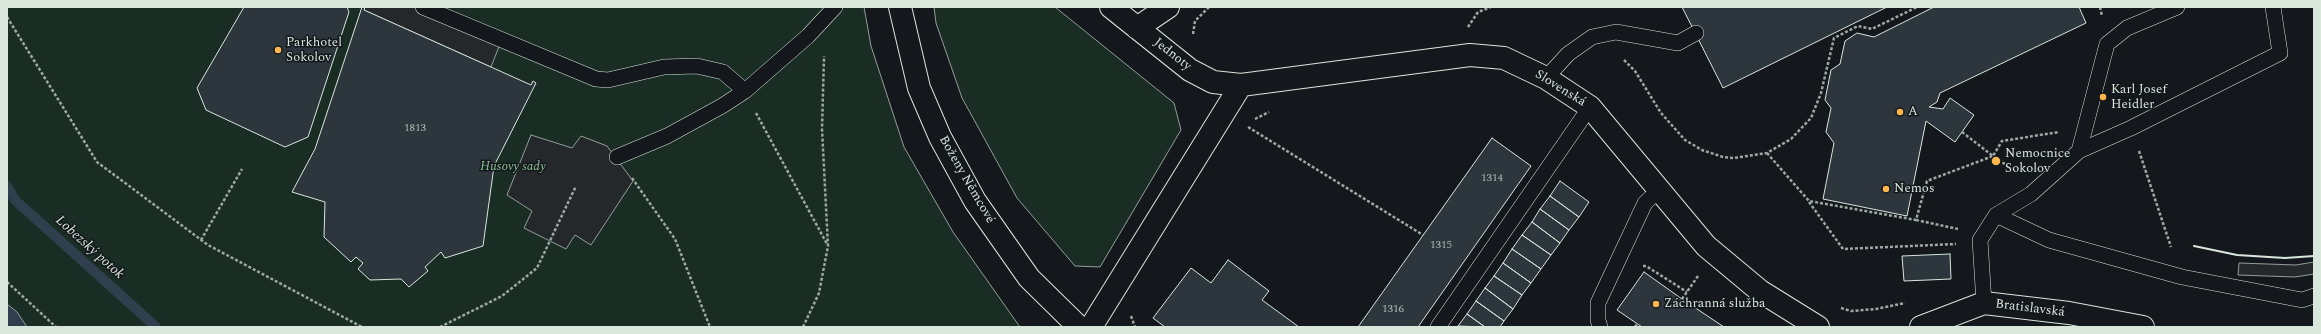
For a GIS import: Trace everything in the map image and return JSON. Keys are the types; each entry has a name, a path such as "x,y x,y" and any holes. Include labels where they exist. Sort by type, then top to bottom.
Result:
{"street":[{"name":"Boženy Němcové","path":"900,7 919,88 940,137 975,201 1029,278 1079,327"},
{"name":"Jednoty","path":"1111,7 1190,70 1214,82 1241,85"},
{"path":"1137,28 1168,7"},
{"name":"Slovenská","path":"1241,85 1470,55 1504,58 1546,78 1590,107 1706,246 1760,292 1818,327"},
{"path":"1090,327 1241,85"},
{"name":"Bratislavská","path":"1921,327 1984,303 2070,313 2143,327"}],"lane":[{"path":"423,7 596,79 608,80 664,67 697,66 723,72 744,91"},
{"path":"2079,151 2107,44 2127,28 2177,7"},
{"path":"1984,303 1980,240 1996,215 2031,194 2079,151 2131,128 2280,53 2273,7"},
{"path":"617,157 667,136 744,91 808,36 830,12"},
{"path":"1546,78 1568,54 1592,37 1616,32 1678,43 1696,33"},
{"path":"1438,327 1590,107"},
{"path":"1600,327 1598,320 1598,302 1645,203 1659,190"},
{"path":"1996,215 2049,240 2174,275 2308,298 2314,310"}],"path":[{"path":"1194,38 1193,32 1196,21 1209,7"},
{"path":"1465,31 1478,12 1491,7"},
{"path":"1622,58 1636,71 1661,113 1685,140 1702,150 1724,157 1734,158 1767,153 1791,139 1811,118 1821,93 1834,38 1858,26 1872,29 1917,7"},
{"path":"803,327 819,293 828,246 822,129 830,12"},
{"path":"7,17 97,162 201,240 362,327"},
{"path":"744,91 828,246"},
{"path":"1272,110 1244,125 1423,235"},
{"path":"1916,220 1927,181 1994,156 2002,141 2085,128"},
{"path":"2131,128 2172,250 2164,248"},
{"path":"1962,132 2018,174 2031,194"},
{"path":"1767,153 1809,201 1843,249 1957,244"},
{"path":"617,157 674,239 710,327"},
{"path":"201,240 242,169"},
{"path":"440,327 502,296 537,268 576,186"},
{"path":"1809,201 1958,229 1958,250"},
{"path":"1640,267 1646,266 1687,292"},
{"path":"1682,299 1699,273"},
{"path":"7,282 56,327"},
{"path":"1836,308 1851,311 1876,309 1906,302"},
{"path":"1129,314 1135,327"}],"green space":[{"name":"Husovy sady","path":"7,7 864,7 871,46 904,147 953,232 1020,327 7,327"},
{"path":"934,7 1055,7 1174,103 1181,130 1100,267 1075,266 1017,198 962,98 936,23"}],"shaded area":[{"path":"365,7 417,7 500,44 491,67 364,10"},
{"path":"531,135 572,148 581,136 607,146 633,181 591,245 575,235 566,249 524,228 532,211 507,195"},
{"path":"2314,262 2314,274 2295,277 2238,275 2239,263 2296,265"}],"water":[{"path":"7,304 17,312 27,327 7,327"}],"building":[{"name":"Parkhotel Sokolov","path":"244,7 347,7 349,12 308,137 285,147 206,110 197,88"},
{"path":"362,7 365,7 364,10 531,85 533,81 536,83 494,166 483,246 445,258 441,252 425,267 428,271 409,287 401,279 370,280 358,269 363,263 356,257 351,262 324,237 325,202 292,192 315,149"},
{"path":"1682,7 1887,7 1723,88"},
{"name":"A","path":"1934,7 2079,7 2086,23 1940,93 1937,102 1929,107 1943,109 1950,98 1974,115 1955,142 1926,121 1907,216 1823,199 1834,143 1826,132 1831,108 1825,100 1831,70 1840,64 1845,41 1857,33 1874,37"},
{"path":"1492,138 1531,166 1418,327 1358,327"},
{"path":"1560,181 1589,202 1579,217 1550,196"},
{"path":"1550,196 1579,217 1569,230 1540,209"},
{"path":"1540,209 1569,230 1560,243 1532,222"},
{"path":"1532,222 1560,243 1551,255 1522,235"},
{"path":"1522,235 1551,255 1541,269 1512,249"},
{"path":"1512,249 1541,269 1531,283 1503,263"},
{"path":"1950,254 1951,279 1904,281 1902,256"},
{"path":"1228,260 1269,291 1262,300 1299,327 1165,327 1153,318 1191,268 1211,283"},
{"path":"1503,263 1531,283 1522,295 1494,276"},
{"name":"Záchranná služba","path":"1644,272 1724,327 1642,327 1617,310"},
{"path":"1494,276 1522,295 1513,309 1485,288"},
{"path":"1485,288 1513,309 1504,321 1476,301"},
{"path":"1476,301 1504,321 1500,327 1485,327 1467,314"},
{"path":"1467,314 1485,327 1458,326"}],"waterway":[{"name":"Lobezský potok","path":"7,186 15,200 156,327"}],"wall":[{"path":"2194,246 2237,255 2285,258 2314,256"}],"place":[{"name":"Parkhotel Sokolov","path":"278,50"},
{"name":"Karl Josef Heidler","path":"2103,97"},
{"name":"A","path":"1900,112"},
{"name":"Nemocnice Sokolov","path":"1996,161"},
{"name":"Nemos","path":"1886,189"},
{"name":"Záchranná služba","path":"1656,304"}]}
